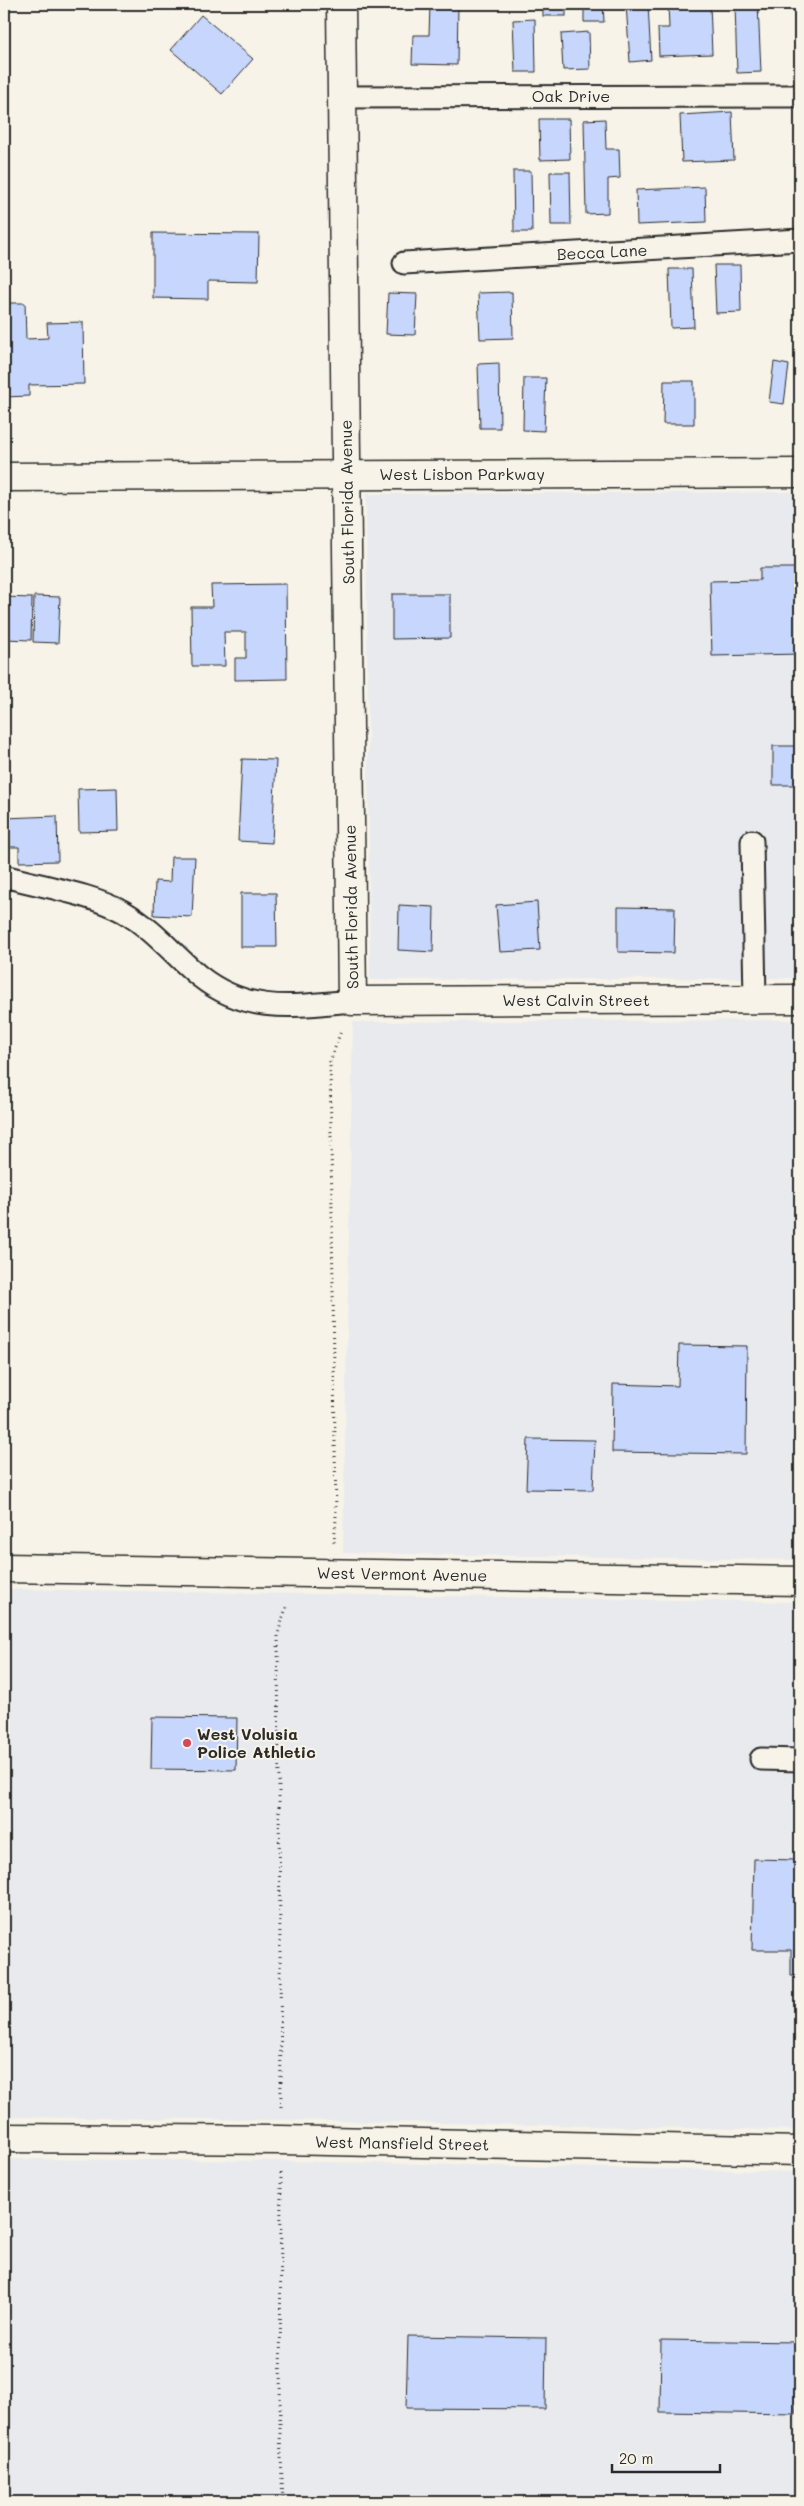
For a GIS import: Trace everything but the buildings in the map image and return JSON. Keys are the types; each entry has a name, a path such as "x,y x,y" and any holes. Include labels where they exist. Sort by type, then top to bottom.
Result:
{"street":[{"name":"South Florida Avenue","path":"341,4 352,1001"},
{"name":"West Lisbon Parkway","path":"4,477 800,473"},
{"name":"West Calvin Street","path":"352,1001 800,999"},
{"name":"West Vermont Avenue","path":"4,1568 800,1581"},
{"name":"West Mansfield Street","path":"4,2138 281,2140 800,2151"}],"lane":[{"name":"Oak Drive","path":"343,97 800,96"},
{"name":"Becca Lane","path":"404,263 800,240"},
{"path":"752,841 755,999"},
{"path":"4,876 92,900 122,911 142,924 200,976 245,1002 286,1006 352,1001"},
{"path":"761,1759 800,1760"}],"path":[{"path":"283,2502 280,2434 281,2140 278,1633 286,1606 318,1573 333,1549 336,1520 330,1062 352,1001"}],"shaded area":[{"path":"800,492 800,978 370,980 366,494"},
{"path":"800,1020 800,1560 343,1553 353,1022"},
{"path":"4,1589 800,1602 800,2130 281,2120 4,2117"},
{"path":"4,2159 281,2161 800,2172 800,2502 4,2502"}],"place":[{"name":"West Volusia Police Athletic","path":"187,1743"}]}
